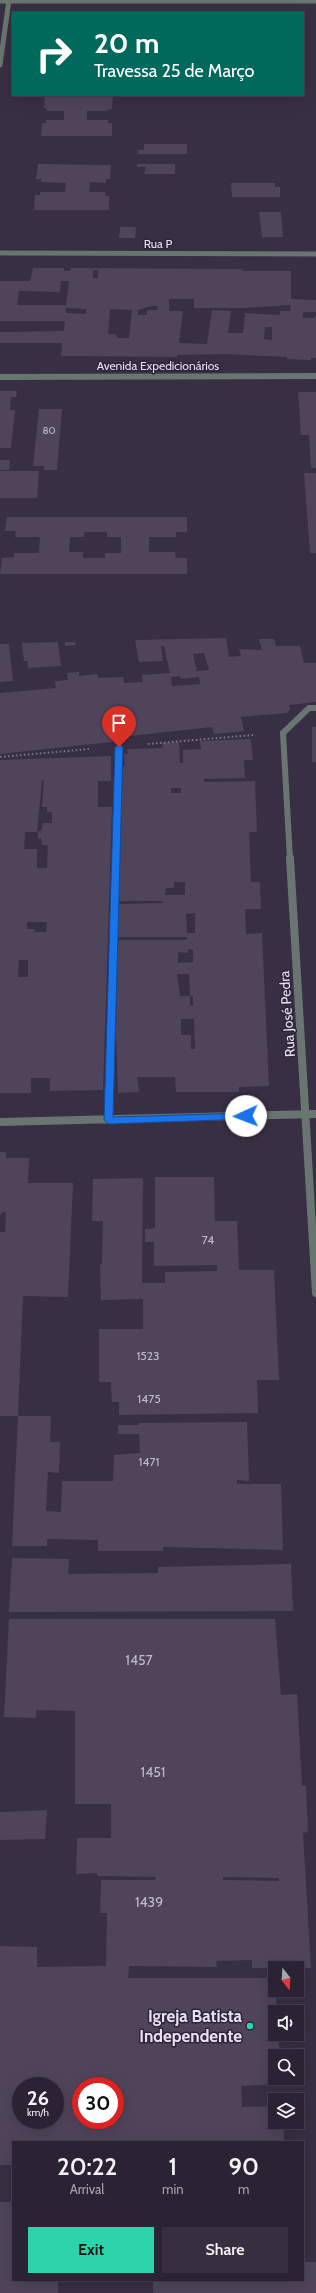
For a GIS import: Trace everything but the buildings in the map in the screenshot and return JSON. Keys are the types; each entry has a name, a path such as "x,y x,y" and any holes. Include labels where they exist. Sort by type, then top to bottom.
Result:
{"street":[{"path":"0,1 316,1"},
{"path":"0,65 9,1"},
{"name":"Rua P","path":"0,253 316,254"},
{"name":"Avenida Expedicionários","path":"0,377 316,376"},
{"name":"Rua José Pedra","path":"316,708 309,708 282,733 307,1114 316,1293"},
{"path":"109,1120 119,747"},
{"path":"0,1122 316,1114"}],"place":[{"name":"Igreja Batista Independente","path":"250,2026"}],"route":[{"path":"119,747 109,1120 246,1116"}]}
